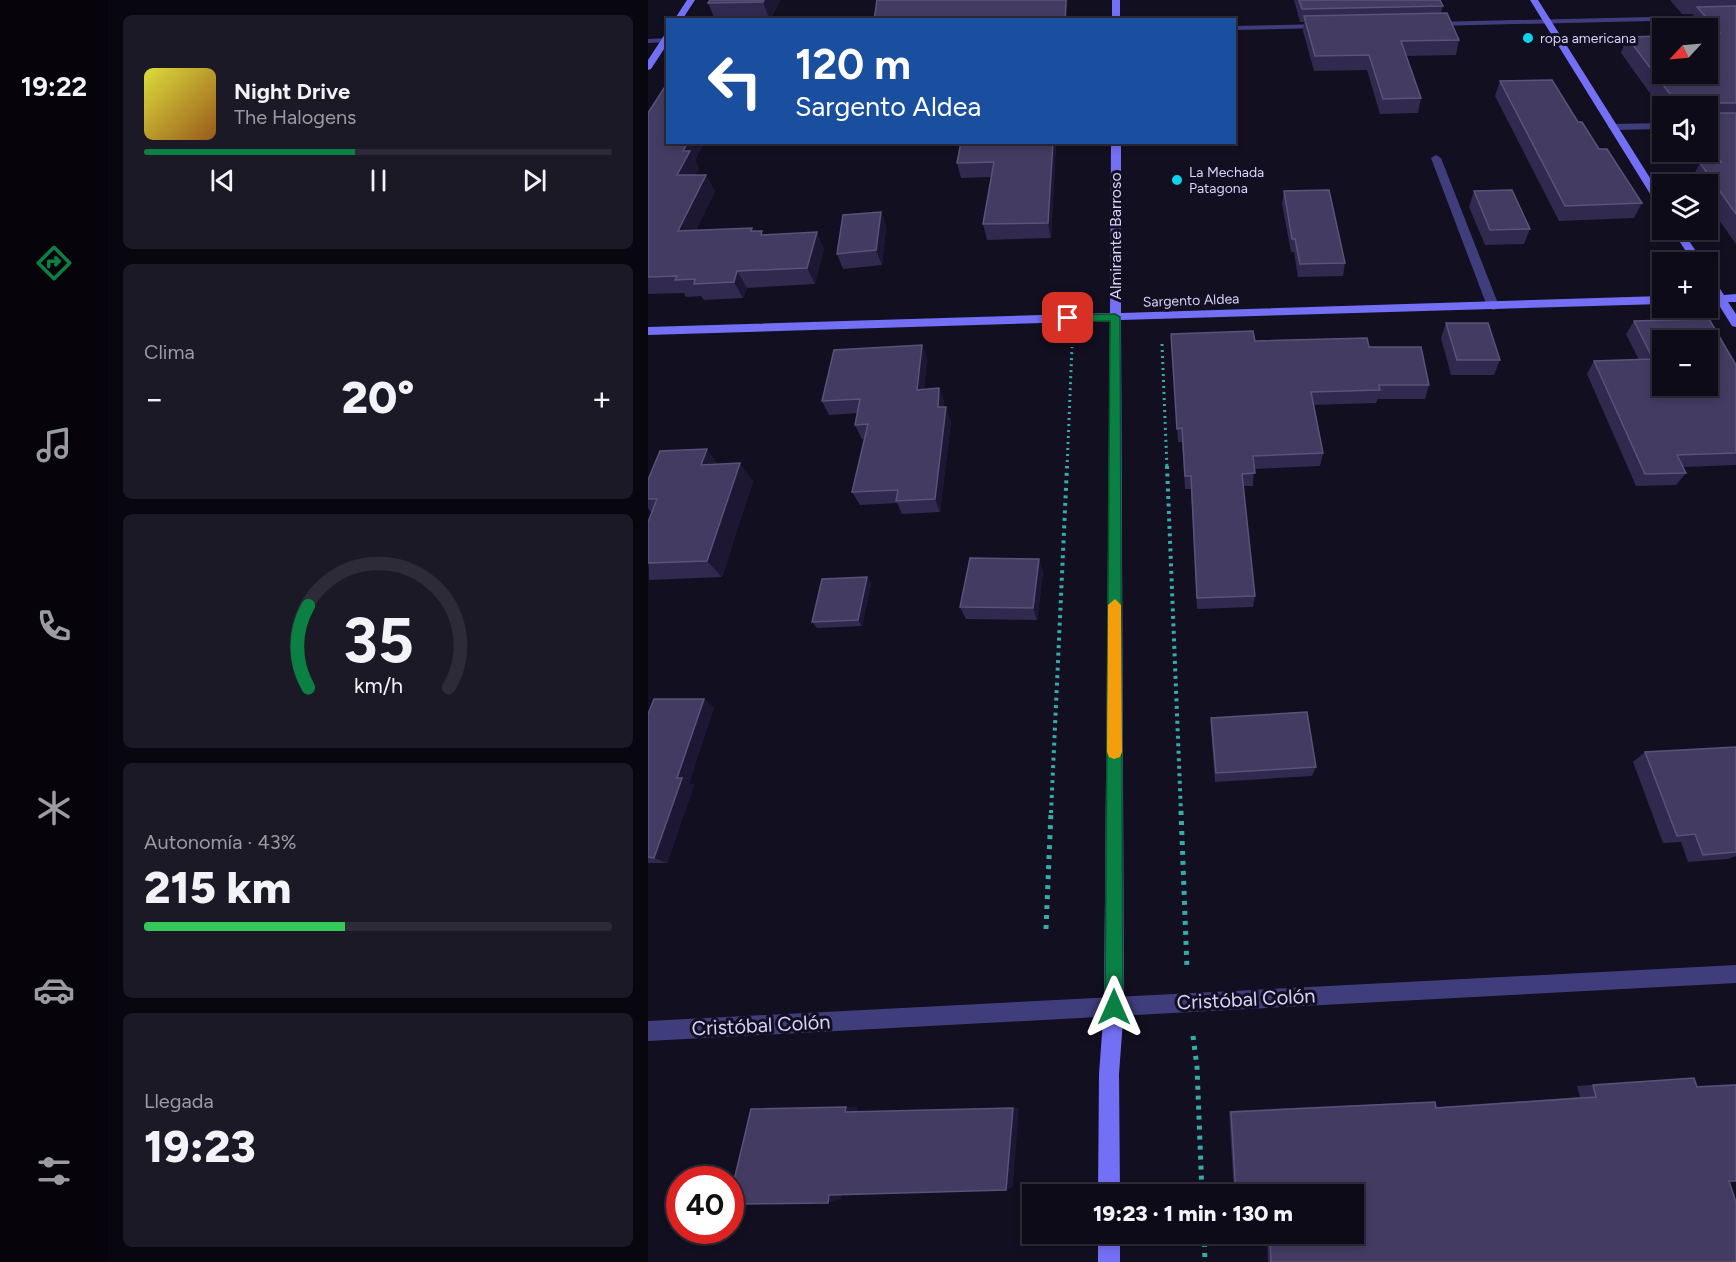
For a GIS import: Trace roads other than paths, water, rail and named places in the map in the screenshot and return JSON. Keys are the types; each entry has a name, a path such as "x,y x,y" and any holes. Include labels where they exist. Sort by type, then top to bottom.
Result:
{"street":[{"path":"679,18 691,0"},
{"path":"1116,0 1116,18"},
{"path":"1534,0 1652,189"},
{"path":"1419,24 1736,17"},
{"path":"1236,28 1327,26"},
{"path":"648,41 666,39"},
{"path":"648,67 666,40"},
{"path":"1613,127 1652,126"},
{"name":"Almirante Barroso","path":"1109,1184 1109,1074 1114,1007 1116,144"},
{"path":"1436,158 1493,306"},
{"path":"1718,294 1736,323"},
{"path":"1718,298 1736,298"},
{"name":"Sargento Aldea","path":"648,331 1652,300"},
{"name":"Cristóbal Colón","path":"648,1031 1736,974"},
{"path":"1109,1244 1109,1262"}],"place":[{"name":"ropa americana","path":"1528,38"},
{"name":"La Mechada Patagona","path":"1177,180"}]}
